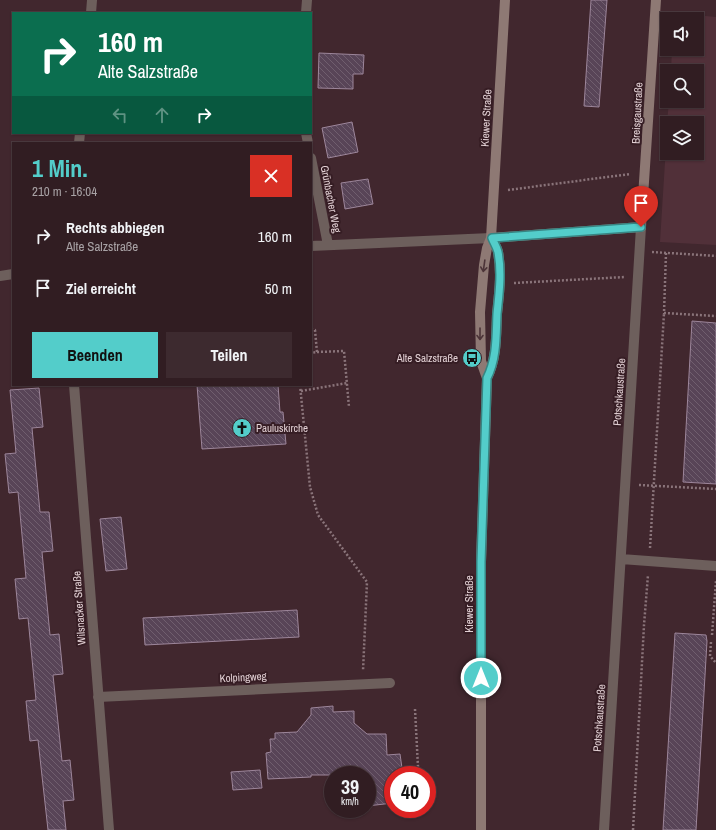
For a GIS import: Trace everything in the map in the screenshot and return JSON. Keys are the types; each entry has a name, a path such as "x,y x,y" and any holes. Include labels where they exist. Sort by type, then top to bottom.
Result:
{"street":[{"path":"91,12 92,0"},
{"path":"306,12 307,0"},
{"name":"Kiewer Straße","path":"481,830 481,562 487,378 481,361 480,312 484,265 487,248 492,238 505,0"},
{"name":"Breisgaustraße","path":"641,227 656,0"},
{"name":"Grünbacher Weg","path":"312,163 328,245"},
{"path":"312,246 492,238 641,227"},
{"name":"Potschkaustraße","path":"604,830 641,227"},
{"name":"Kiewer Straße","path":"487,378 493,366 500,284 498,250 492,238"},
{"path":"0,276 12,274"},
{"name":"Wilsnacker Straße","path":"74,386 109,830"},
{"path":"621,559 716,566"},
{"name":"Kolpingweg","path":"98,696 390,682"}],"path":[{"path":"494,192 645,172"},
{"path":"640,252 716,256"},
{"path":"666,253 664,313 716,316"},
{"path":"500,284 638,276"},
{"path":"312,329 315,330 317,352"},
{"path":"312,353 344,351 349,407"},
{"path":"301,391 347,383"},
{"path":"300,386 310,487 318,515 367,582 362,684"},
{"path":"626,484 716,489"},
{"path":"712,635 716,581"},
{"path":"711,642 710,656 716,663"},
{"path":"415,709 418,766"}],"shaded area":[{"path":"704,16 716,17 716,245 660,242 665,160 704,160 704,116 668,116 668,108 704,108 704,64 671,64 672,56 704,56"}],"building":[{"path":"591,0 607,0 599,107 584,106"},
{"path":"319,53 364,55 363,74 353,74 353,89 318,88"},
{"path":"352,122 358,152 328,158 322,128"},
{"path":"368,179 373,204 345,209 341,183"},
{"path":"692,321 716,323 716,484 683,482"},
{"name":"Pauluskirche","path":"197,386 278,386 280,412 283,412 286,444 202,449"},
{"path":"39,388 43,427 32,428 40,512 49,512 53,551 42,552 50,635 59,634 63,674 53,675 62,761 70,760 74,800 63,801 66,830 48,830 38,740 30,741 26,701 36,700 28,618 19,619 15,579 26,578 18,492 9,493 5,454 16,453 10,390"},
{"path":"121,517 127,569 106,571 100,519"},
{"path":"297,610 299,637 145,645 143,618"},
{"path":"675,633 706,635 707,641 696,830 663,830"},
{"path":"333,706 333,712 354,711 354,723 367,734 386,734 387,755 400,754 402,766 384,766 384,804 376,805 376,766 324,766 324,775 268,779 266,753 271,752 270,739 275,739 275,733 297,732 311,715 311,708"},
{"path":"260,770 262,788 233,790 231,772"}],"place":[{"name":"Alte Salzstraße","path":"472,358"},
{"name":"Pauluskirche","path":"242,428"}],"route":[{"path":"481,678 481,562 487,378 493,366 500,284 498,250 492,238 641,227"}]}
